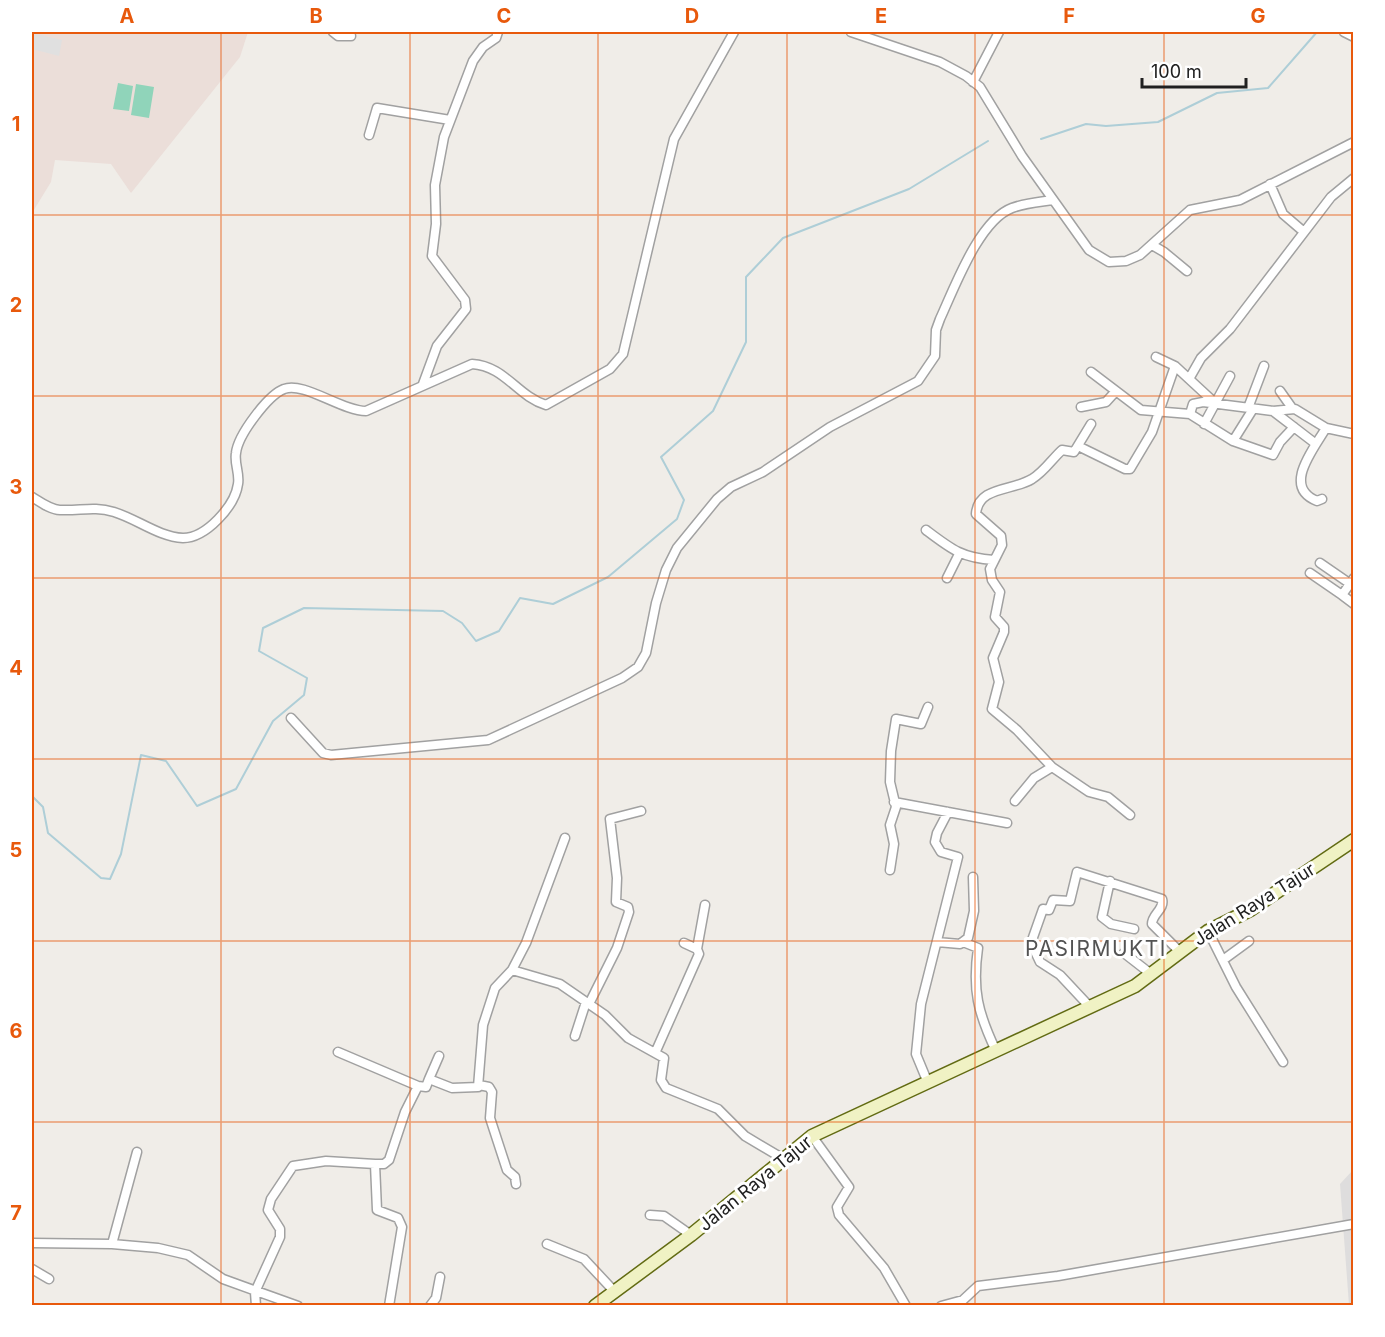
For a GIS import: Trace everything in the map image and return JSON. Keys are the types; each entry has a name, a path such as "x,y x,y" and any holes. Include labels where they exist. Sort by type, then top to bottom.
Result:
{"main road":[{"name":"Jalan Raya Tajur","path":"595,1305 691,1235 782,1158 812,1136 1089,1006 1135,987 1208,931 1250,910 1353,840"}],"street":[{"path":"333,32 338,36 351,36"},
{"path":"423,384 437,346 466,309 465,300 432,256 436,224 435,185 444,136 473,61 483,47 496,38 498,32"},
{"path":"32,497 60,510 93,507 116,513 176,537 185,538 201,534 217,520 236,491 238,484 235,454 239,441 267,400 282,389 301,389 359,411 366,411 472,364 499,371 533,400 546,405 618,363 623,354 674,139 734,32"},
{"path":"850,32 939,62 980,87 1022,156 1089,250 1109,262 1133,259 1190,210 1240,200 1353,142"},
{"path":"973,82 999,32"},
{"path":"1344,32 1353,37"},
{"path":"369,135 377,108 450,120"},
{"path":"1189,379 1201,358 1230,329 1331,197 1353,178"},
{"path":"1270,184 1283,214 1304,232"},
{"path":"291,718 323,753 331,755 488,740 622,678 638,667 646,653 656,603 666,570 677,548 717,499 731,487 763,472 830,427 918,381 934,356 936,330 940,319 981,237 1010,208 1053,200"},
{"path":"1152,245 1187,271"},
{"path":"1156,357 1175,366 1215,403"},
{"path":"1078,446 1129,469 1152,432 1175,366"},
{"path":"1233,441 1250,408 1264,366"},
{"path":"1091,372 1141,410 1190,414 1233,441 1273,455 1280,442 1294,428"},
{"path":"1204,424 1230,376"},
{"path":"1081,407 1106,402 1116,391"},
{"path":"1280,392 1292,408"},
{"path":"1190,414 1193,404 1198,402 1273,411 1292,408 1300,410 1326,428 1353,434"},
{"path":"1273,411 1316,444"},
{"path":"1090,424 1072,453 1062,450 1031,480 986,495 976,506 976,514 1001,536 1002,545 994,560 990,576 1000,592 994,614 1004,632 993,658 999,682 992,709 1017,730 1052,767 1089,792 1108,798 1130,815"},
{"path":"1322,499 1317,501 1306,496 1302,492 1301,485 1306,462 1326,428"},
{"path":"926,530 959,554 973,559 994,560"},
{"path":"947,578 959,554"},
{"path":"1320,563 1333,573 1351,581 1342,595"},
{"path":"1310,573 1353,604"},
{"path":"1325,584 1333,573"},
{"path":"890,870 894,844 890,825 896,807 890,782 896,719 921,724 928,706"},
{"path":"1015,801 1034,778 1052,767"},
{"path":"894,802 1007,823"},
{"path":"574,1036 588,1003 617,948 629,912 628,908 615,900 617,878 610,819 641,811"},
{"path":"928,1083 918,1062 917,1046 923,995 958,857 941,852 935,842 948,812"},
{"path":"429,1079 452,1088 474,1089 479,1085 483,1025 495,988 512,970 546,892 565,838"},
{"path":"1089,1006 1060,975 1040,962 1031,943 1043,909 1049,910 1053,900 1070,901 1077,872 1162,899 1162,905 1152,920 1152,924 1179,951"},
{"path":"963,942 968,938 973,921 973,877"},
{"path":"1110,881 1102,917 1111,924 1134,929"},
{"path":"656,1051 699,954 697,949 705,905"},
{"path":"1208,931 1260,1028 1283,1062"},
{"path":"1223,960 1249,941"},
{"path":"938,942 963,942 978,948 974,977 975,994 983,1014 983,1023 996,1051"},
{"path":"684,944 697,949"},
{"path":"1124,953 1151,974"},
{"path":"512,970 553,980 588,1003 612,1021 628,1038 656,1051 664,1058 661,1080 666,1088 718,1109 745,1136 782,1158"},
{"path":"338,1052 418,1086 426,1087 439,1056"},
{"path":"479,1085 489,1087 492,1092 490,1118 507,1170 515,1177 516,1184"},
{"path":"256,1305 255,1292 280,1237 278,1225 268,1215 271,1199 293,1166 326,1161 384,1164 389,1160 405,1112 418,1086"},
{"path":"812,1136 849,1188 837,1207 839,1215 884,1269 906,1305"},
{"path":"111,1244 137,1152"},
{"path":"375,1164 377,1210 398,1218 402,1227 389,1305"},
{"path":"650,1215 663,1216 691,1235"},
{"path":"943,1305 963,1300 978,1286 1058,1276 1353,1224"},
{"path":"32,1243 111,1244 158,1248 188,1255 212,1274 255,1292 298,1305"},
{"path":"547,1244 584,1259 613,1290"},
{"path":"32,1269 49,1280"},
{"path":"430,1305 436,1298 440,1277"}],"shaded area":[{"path":"32,32 248,32 240,57 131,193 111,164 55,160 51,182 32,213"},
{"path":"32,33 62,40 59,56 32,49"},
{"path":"1353,1170 1353,1305 1349,1305 1340,1184"}],"green space":[{"path":"118,83 133,86 129,111 113,109"},
{"path":"136,84 154,87 149,118 131,115"}],"waterway":[{"path":"1041,139 1086,124 1106,126 1158,122 1217,93 1268,88 1317,32"},
{"path":"32,796 43,807 48,833 101,878 110,879 121,854 141,755 166,761 197,806 236,789 273,721 304,695 307,678 259,651 263,628 304,608 443,611 462,623 476,641 499,631 520,598 553,604 608,577 677,519 684,500 661,457 713,411 746,342 746,277 783,238 909,189 988,141"}],"district":[{"name":"PASIRMUKTI","path":"1096,948"}]}
